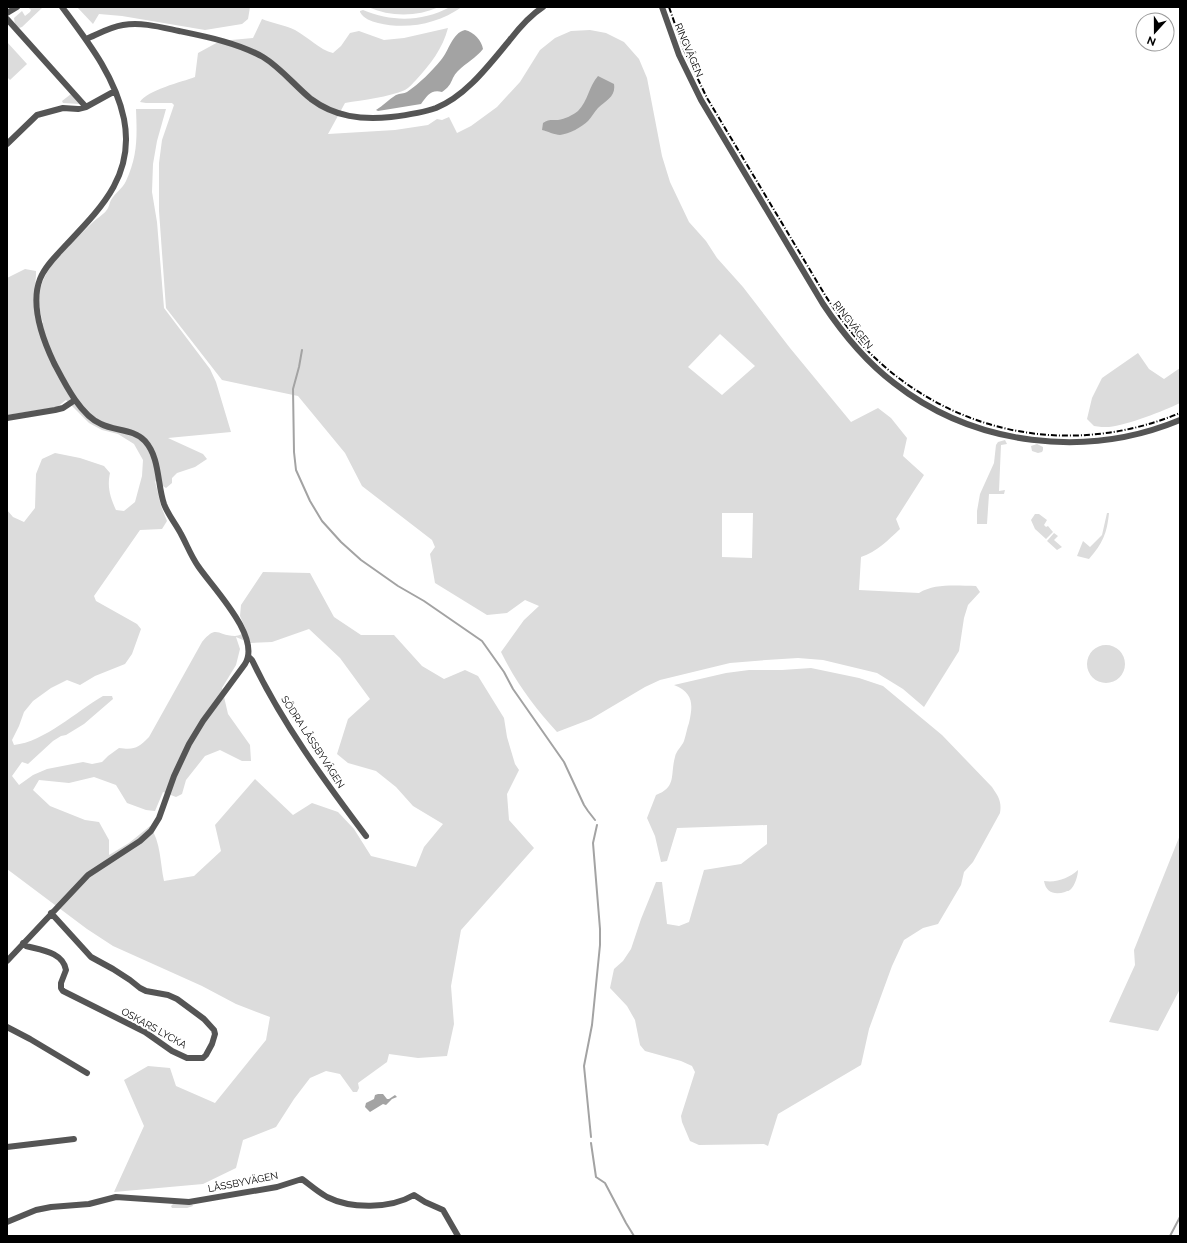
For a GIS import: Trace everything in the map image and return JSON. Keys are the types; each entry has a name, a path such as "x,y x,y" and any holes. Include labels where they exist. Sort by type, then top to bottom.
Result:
{"street":[{"path":"7,13 17,7"},
{"name":"SÖDRA LÅSSBYVÄGEN","path":"62,7 102,62 111,79 122,112 126,130 125,153 119,177 113,190 102,206 47,267 40,279 37,289 38,309 42,334 61,376 75,400 86,413 100,424 133,433 147,443 156,463 166,509 182,534 197,565 230,607 238,620 248,647 249,657 266,688 322,777 366,836"},
{"path":"86,39 122,25 145,24 232,44 264,58 312,99 324,107 343,115 372,119 421,112 437,107 452,99 474,81 520,26 543,7"},
{"name":"RINGVÄGEN","path":"662,7 679,55 701,100 823,304 841,330 857,349 894,383 934,409 965,423 993,432 1033,440 1076,442 1112,439 1154,430 1180,420"},
{"path":"7,19 86,107"},
{"path":"7,144 37,115 63,108 78,109 86,107 115,91"},
{"path":"7,418 63,408 75,400"},
{"path":"7,960 88,876 140,841 155,826 174,776 189,744 203,721 249,657"},
{"name":"OSKARS LYCKA","path":"23,943 26,946 54,954 63,961 66,970 61,986 63,991 145,1032 187,1058 201,1059 206,1055 215,1034 214,1030 204,1019 177,999 168,995 146,991 113,968 91,957 51,914"},
{"path":"7,1027 28,1037 87,1074"},
{"path":"7,1148 74,1139"},
{"name":"LÅSSBYVÄGEN","path":"7,1222 36,1210 51,1207 84,1205 109,1198 120,1197 189,1202 277,1187 302,1179 328,1197 356,1205 389,1204 410,1198 414,1195 443,1210 458,1236"}],"shaded area":[{"path":"28,7 43,7 22,27 19,28 15,25 14,18 22,11 25,16 31,10"},
{"path":"77,7 250,7 248,19 242,24 205,30 122,16 99,14 93,24"},
{"path":"368,7 439,7 421,13 395,14 386,13"},
{"path":"450,7 462,7 442,18 422,24 400,26 378,23 366,18 360,12 363,10 385,17 407,19 429,15"},
{"path":"262,19 295,30 323,49 333,53 341,46 350,33 359,31 384,40 404,38 448,28 443,42 435,56 409,87 391,95 345,103 328,134 395,130 428,125 437,119 442,120 449,117 457,133 471,126 497,107 520,82 540,50 555,38 571,31 590,30 606,33 624,42 639,59 647,78 662,156 670,182 689,222 706,241 717,258 743,287 790,348 851,422 878,408 891,418 907,438 903,456 924,475 896,519 900,529 877,549 861,557 859,590 919,593 939,586 976,586 980,592 968,605 964,618 959,651 924,707 903,689 877,673 823,660 798,658 766,660 730,663 660,680 645,687 591,719 557,732 526,694 501,652 524,620 539,606 525,600 507,613 487,615 435,583 430,554 435,547 432,540 362,486 345,453 298,396 222,380 166,308 159,211 159,163 162,140 174,105 172,103 140,102 157,90 195,77 198,53 220,41 253,38","holes":["720,334 755,366 722,395 688,367","722,513 753,513 752,558 722,557"]},
{"path":"465,30 477,37 483,49 456,73 446,89 442,92 432,92 421,104 378,111 376,110 397,94 407,92 421,81 441,60 454,38"},
{"path":"7,42 27,64 10,80 7,77"},
{"path":"598,76 614,84 614,88 610,98 588,121 575,130 560,135 542,130 543,123 549,120 563,119 578,111 584,103 592,84"},
{"path":"71,94 79,104 63,103 62,101"},
{"path":"136,109 166,109 157,141 153,164 152,192 157,222 164,308 210,369 216,382 231,432 168,438 203,454 207,459 195,467 177,473 172,478 172,483 166,488 155,481 161,506 167,521 162,529 140,530 94,596 96,601 137,624 141,629 132,654 125,664 95,676 80,685 67,680 51,688 33,701 24,712 12,740 14,745 25,743 48,732 103,696 112,696 113,699 84,724 53,741 28,764 22,762 12,776 19,785 33,775 47,769 83,762 92,764 102,762 119,748 129,749 142,744 149,737 202,642 214,632 229,636 238,636 247,632 240,616 241,605 263,572 310,573 334,617 361,635 394,635 422,666 444,679 465,670 478,676 504,718 507,737 515,764 519,770 507,794 509,820 534,848 461,930 451,986 454,1024 447,1056 418,1058 389,1054 387,1062 358,1083 359,1088 357,1092 353,1092 340,1074 326,1071 310,1078 276,1127 243,1140 236,1168 203,1184 114,1192 144,1126 124,1080 148,1066 170,1068 176,1086 215,1103 266,1040 270,1017 236,1004 202,986 113,946 87,929 7,869 7,510 13,517 24,522 35,508 36,474 42,459 55,453 80,458 104,466 110,473 110,492 116,510 124,511 135,502 142,476 143,460 134,444 118,434 102,430 89,423 66,400 57,407 7,415 7,278 25,269 36,271 36,321 43,323 39,295 41,286 50,268 63,252 108,209 110,201 125,184 135,154","holes":["309,629 340,658 370,699 348,719 337,754 348,763 376,771 396,787 413,806 443,824 424,847 416,867 371,856 354,829 338,812 312,803 293,815 255,779 215,825 221,851 194,876 164,881 158,846 154,832 150,826 129,843 109,855 109,840 99,822 85,820 50,806 33,790 39,780 69,783 94,777 116,785 127,803 146,810 155,811 163,792 176,797 182,794 186,780 205,756 220,750 242,761 251,761 250,745 228,714 222,688 236,665 240,649 236,637 250,643 272,642"]},
{"path":"1138,353 1149,369 1164,379 1180,368 1180,403 1155,414 1125,424 1109,427 1094,426 1087,419 1092,398 1102,378"},
{"path":"1005,440 1007,444 1001,445 999,491 1005,490 1004,494 989,494 987,524 977,524 977,511 980,494 994,463 996,445 998,442"},
{"path":"1037,444 1043,447 1042,452 1038,453 1032,451 1031,446"},
{"path":"1107,513 1109,513 1107,526 1098,548 1089,559 1077,556 1083,541 1090,547 1102,535"},
{"path":"1035,514 1039,514 1047,520 1044,525 1046,527 1048,526 1053,532 1046,539 1035,529 1031,520"},
{"path":"1054,533 1058,536 1054,540 1062,547 1057,550 1047,541"},
{"path":"1106,645 1116,648 1122,654 1125,664 1122,674 1116,680 1106,683 1096,680 1090,674 1087,664 1090,654 1096,648"},
{"path":"811,668 859,678 883,686 942,735 992,787 1000,802 1000,813 973,862 964,872 961,885 938,924 923,928 904,940 892,966 869,1029 861,1065 778,1114 768,1146 764,1144 699,1145 690,1141 681,1116 695,1072 692,1066 681,1061 645,1051 640,1045 635,1020 627,1006 610,988 614,969 623,961 631,949 656,882 662,882 667,924 679,926 689,922 704,870 741,864 767,844 767,825 677,828 667,861 661,862 655,836 647,818 656,795 663,792 672,780 676,755 684,741 691,711 689,696 681,688 674,685 726,673 749,670"},
{"path":"1180,835 1180,989 1158,1031 1109,1022 1135,965 1134,950"},
{"path":"1078,870 1075,883 1069,891 1054,893 1049,891 1045,885 1044,881 1062,879"},
{"path":"383,1094 387,1099 395,1095 397,1097 392,1099 386,1105 383,1104 370,1112 365,1107 366,1103 374,1099 375,1095"},
{"path":"174,1203 192,1204 193,1206 187,1208 172,1208 171,1206"}],"waterway":[{"path":"302,350 293,389 294,452 296,470 310,501 322,521 341,542 361,560 482,641 504,672 513,689 564,762 584,805 595,820"},
{"path":"591,1137 584,1066 592,1025 600,945 593,843 597,825"},
{"path":"591,1143 596,1177 605,1183 634,1236"},
{"path":"1170,1236 1180,1217"}],"railway":[{"path":"669,7 684,50 707,98 825,295 860,343 874,357 907,384 942,405 979,421 1018,431 1058,435 1099,434 1140,426 1180,413"}]}
